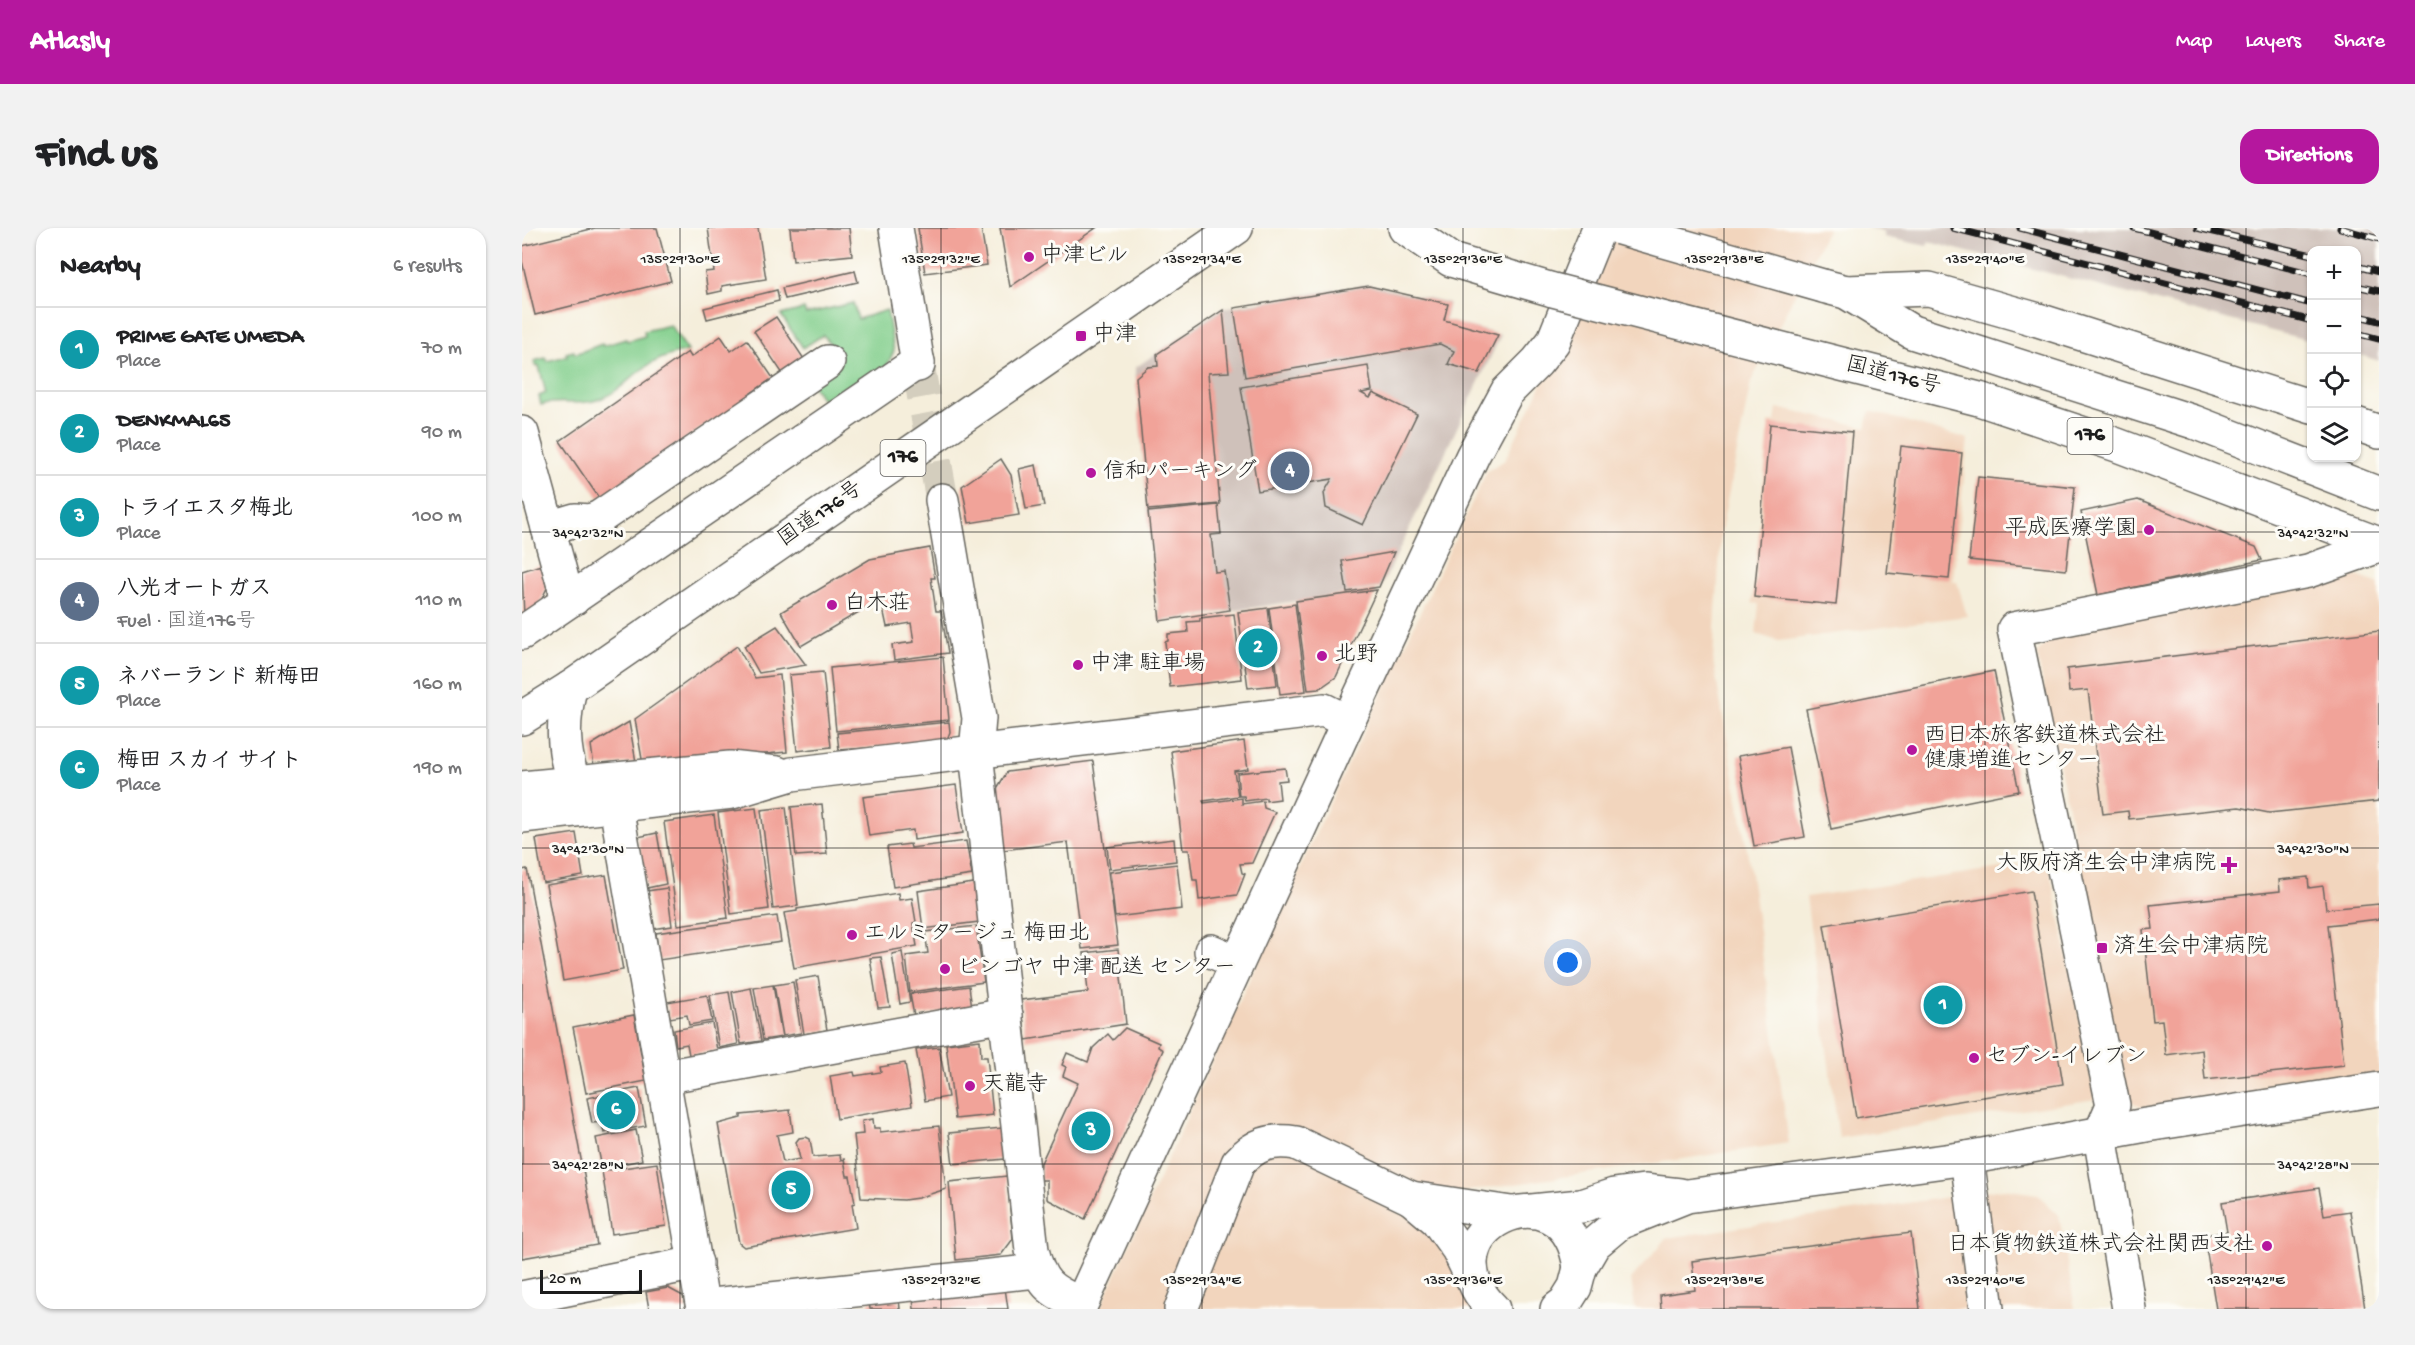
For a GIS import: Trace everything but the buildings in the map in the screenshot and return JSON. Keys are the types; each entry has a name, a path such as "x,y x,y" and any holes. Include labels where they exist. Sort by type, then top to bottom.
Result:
{"main road":[{"path":"522,633 918,364 896,228"},
{"name":"国道176号","path":"522,718 570,688 1236,228"},
{"name":"国道176号","path":"1405,228 1451,260 1553,290 1979,399 2117,445 2379,545"},
{"path":"942,500 979,718 976,753 1032,1250 1041,1278 1059,1295 1080,1307 1224,957 1348,722 1473,455 1507,392 1553,342 1599,228"},
{"name":"国道176号","path":"1619,228 1834,289 1912,332 2194,422 2379,494"},
{"name":"176","path":"1834,289 1929,289 2035,319 2307,405"},
{"path":"548,528 575,520 590,521 600,517 828,362"},
{"path":"2361,426 2379,432"},
{"path":"522,433 564,586 573,599"},
{"path":"2129,1309 2100,1135 2113,1105 2014,629 2308,571 2379,545"},
{"path":"570,688 565,710 564,741 574,783"},
{"path":"522,816 732,792 792,774 1324,710 1348,722"},
{"path":"522,788 730,768 792,774"},
{"path":"616,806 703,1308 1037,1271"},
{"path":"663,1077 1006,1015"},
{"path":"1562,1307 1575,1287 1580,1269 1594,1244 1619,1223 1687,1196 1967,1158 2146,1125 2379,1089"},
{"path":"1181,1309 1238,1163 1250,1150 1272,1142 1296,1143 1412,1198 1437,1220 1458,1249 1483,1298"},
{"path":"1967,1158 1987,1309"},
{"path":"1483,1298 1471,1257 1478,1237 1492,1222 1522,1212 1581,1206 1614,1194 1644,1191 1687,1196"},
{"path":"1412,1198 1551,1217 1568,1230 1577,1248 1580,1269"},
{"path":"522,1298 696,1263"}],"shaded area":[{"path":"1610,228 1828,228 1751,382 1721,531 1713,661 1750,867 1789,1143 1448,1194 1473,1309 1100,1309 1315,835 1487,471 1505,460 1566,334"},
{"path":"1867,228 2379,228 2379,361 2361,355 2361,246 2307,246 2307,340 1929,242 1927,246 1884,237 1884,232"},
{"path":"1369,284 1449,303 1445,320 1501,335 1381,588 1160,622 1152,563 1135,368 1222,308"},
{"path":"1777,408 1866,427 1870,411 1968,439 1953,581 1957,582 1967,616 1778,641 1756,634 1759,604 1752,603 1769,422 1775,422"},
{"name":"大阪府済生会中津病院","path":"2357,576 2379,584 2379,1077 2148,1111 2127,1099 2037,654 2056,631"},
{"path":"2048,861 2096,1099 1839,1138 1806,897"},
{"path":"2004,1189 2037,1194 2059,1215 2075,1309 1635,1309 1631,1279 1667,1238"}],"green space":[{"path":"853,303 858,319 887,310 894,351 886,368 828,408 812,385 824,348 830,343 823,335 803,348 781,315 804,309 806,314"},
{"path":"670,325 688,351 670,355 652,363 617,390 600,399 541,405 539,396 546,393 539,366 535,366 534,361 546,358 547,361 567,356 566,353 574,351 575,354 602,344 603,346 626,339 627,341 645,336 644,331"}],"tunnel":[{"path":"918,365 942,500"}],"railway":[{"path":"1953,228 2307,320"},
{"path":"2020,228 2307,303"},
{"path":"2134,228 2307,273"},
{"path":"2197,228 2307,254"},
{"path":"2340,228 2379,239"},
{"path":"2361,267 2379,272"},
{"path":"2361,287 2379,291"},
{"path":"2361,316 2379,321"},
{"path":"2361,334 2379,339"}],"place":[{"name":"中津ビル","path":"1029,257"},
{"name":"中津","path":"1081,336"},
{"name":"八光オートガス","path":"1290,471"},
{"name":"信和パーキング","path":"1091,473"},
{"name":"平成医療学園","path":"2149,530"},
{"name":"白木荘","path":"832,605"},
{"name":"DENKMAL65","path":"1258,648"},
{"name":"北野","path":"1322,656"},
{"name":"中津 駐車場","path":"1078,665"},
{"name":"西日本旅客鉄道株式会社 健康増進センター","path":"1912,750"},
{"name":"大阪府済生会中津病院","path":"2229,865"},
{"name":"エルミタージュ 梅田北","path":"852,935"},
{"name":"済生会中津病院","path":"2102,948"},
{"name":"ビンゴヤ 中津 配送 センター","path":"945,969"},
{"name":"PRIME GATE UMEDA","path":"1943,1005"},
{"name":"セブン-イレブン","path":"1974,1058"},
{"name":"天龍寺","path":"970,1086"},
{"name":"梅田 スカイ サイト","path":"616,1110"},
{"name":"トライエスタ梅北","path":"1091,1131"},
{"name":"ネバーランド 新梅田","path":"791,1190"},
{"name":"日本貨物鉄道株式会社関西支社","path":"2267,1246"}]}
